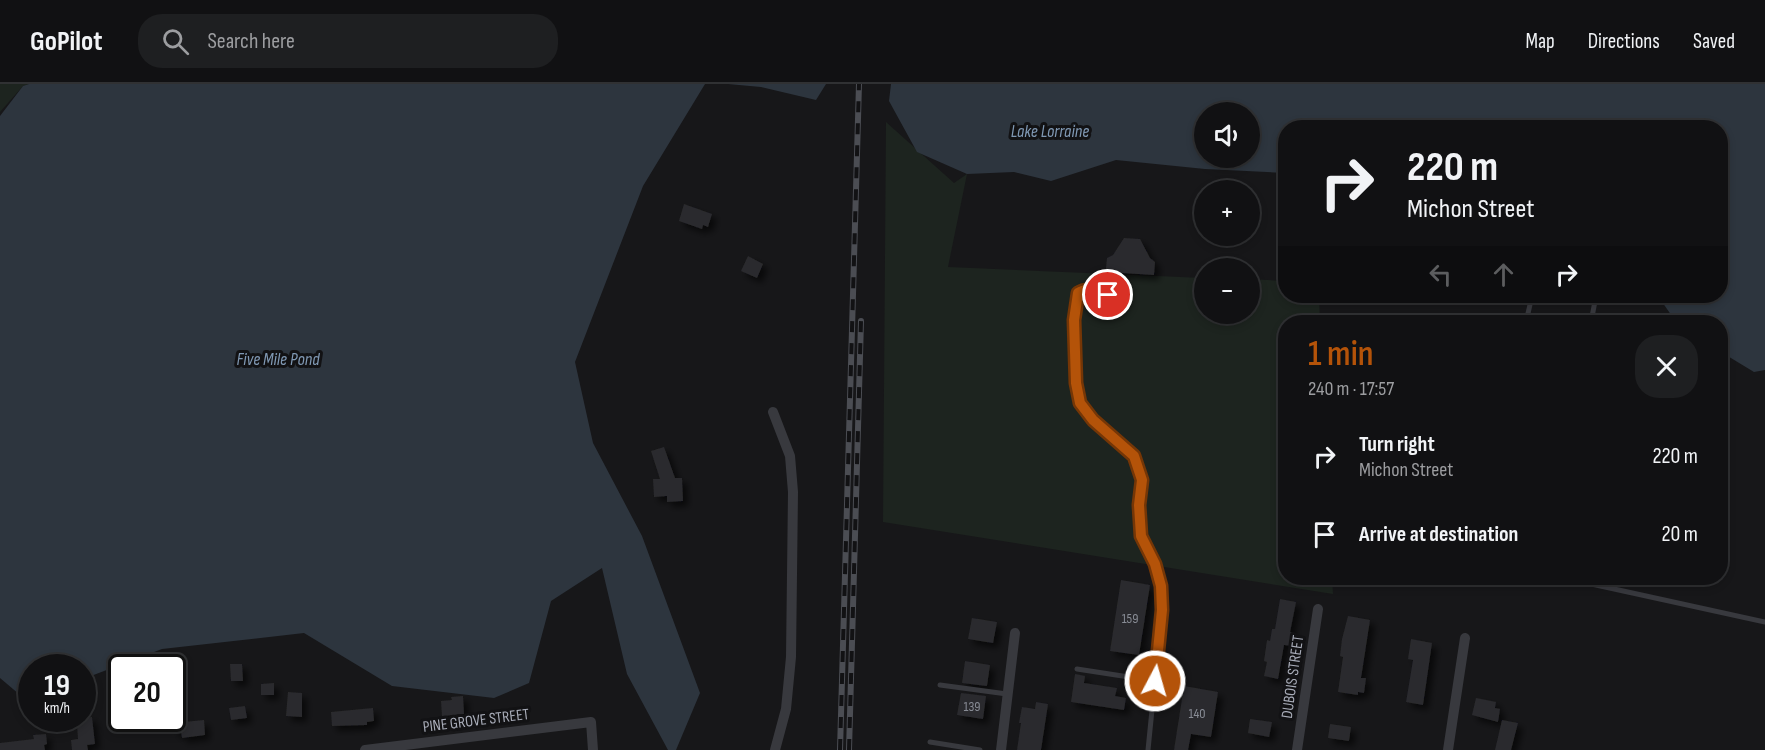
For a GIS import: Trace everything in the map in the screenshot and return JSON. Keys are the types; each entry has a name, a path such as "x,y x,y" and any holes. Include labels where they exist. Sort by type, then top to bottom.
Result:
{"street":[{"path":"773,412 790,456 794,492 790,657 786,709 775,750"},
{"name":"DUBOIS STREET","path":"1297,750 1318,609"},
{"path":"1001,750 1015,633"},
{"path":"1448,750 1465,638"},
{"name":"PINE GROVE STREET","path":"365,750 591,722 593,750"}],"lane":[{"path":"1126,296 1108,295 1093,290 1083,290 1078,293 1074,320 1076,374 1080,403 1093,420 1134,456 1142,480 1139,505 1141,536 1155,564 1161,586 1162,610 1148,750"},
{"path":"1596,585 1765,622"},
{"path":"1077,669 1155,681"},
{"path":"940,685 1007,694"},
{"path":"930,742 980,750"}],"shaded area":[{"path":"0,84 29,84 23,86 0,112"},
{"path":"886,122 954,183 967,174 948,267 1194,278 1194,324 1260,324 1260,280 1278,281 1278,303 1319,303 1320,315 1278,315 1278,585 1332,585 1333,594 883,522"}],"water":[{"name":"Five Mile Pond","path":"29,84 705,84 643,186 575,362 593,443 642,536 700,693 676,750 668,750 627,674 602,568 551,601 529,683 494,698 392,686 304,633 162,649 149,654 108,654 108,670 96,674 96,654 18,654 18,693 0,678 0,116 23,86"},
{"path":"728,84 826,84 816,100 761,87"},
{"name":"Lake Lorraine","path":"891,84 1765,84 1765,370 1754,372 1728,356 1728,315 1671,315 1663,303 1728,303 1728,120 1278,120 1278,173 1195,168 1260,168 1260,102 1194,102 1194,168 1116,160 1051,181 1014,172 967,174 917,152 889,101"}],"building":[{"path":"684,204 712,214 708,227 703,225 702,229 679,221"},
{"path":"1124,238 1140,239 1150,258 1155,262 1154,275 1122,273 1120,290 1104,288 1107,258 1113,255"},
{"path":"748,256 763,264 757,278 741,271"},
{"path":"664,447 675,478 682,478 683,501 667,502 667,496 654,497 653,479 660,479 651,451"},
{"path":"1121,580 1150,585 1139,655 1110,651"},
{"path":"1280,599 1296,602 1290,632 1294,633 1292,646 1284,645 1278,679 1264,676 1267,662 1264,661 1267,640 1270,641 1272,629 1275,629"},
{"path":"1348,616 1370,620 1361,678 1366,678 1364,693 1358,692 1358,695 1338,692 1343,657 1340,656 1342,639"},
{"path":"972,618 997,622 993,643 968,639"},
{"path":"1411,639 1432,643 1423,705 1406,702 1413,660 1408,659"},
{"path":"965,661 990,665 987,686 962,683"},
{"path":"230,664 242,664 243,681 231,681"},
{"path":"1075,674 1085,676 1084,683 1117,688 1115,696 1126,698 1124,710 1071,702"},
{"path":"274,683 274,695 261,695 261,684"},
{"path":"1184,686 1218,692 1211,737 1191,734 1188,750 1174,750"},
{"path":"288,692 302,693 302,717 286,716"},
{"path":"961,693 986,696 983,719 957,715"},
{"path":"463,696 464,714 442,716 441,701"},
{"path":"1476,698 1496,702 1495,708 1500,709 1498,722 1472,715"},
{"path":"1036,702 1048,704 1041,750 1017,750 1022,707 1035,709"},
{"path":"245,706 247,718 231,720 229,708"},
{"path":"373,708 374,721 367,722 367,725 332,726 331,712"},
{"path":"1250,719 1272,722 1269,737 1248,733"},
{"path":"204,720 205,735 182,738 181,732 186,732 186,722"},
{"path":"1502,720 1518,723 1511,750 1495,750"},
{"path":"1330,724 1351,727 1349,741 1328,738"},
{"path":"78,732 94,732 95,744 87,745 88,750 72,750 71,740 78,739"},
{"path":"46,734 45,750 0,750 0,743 34,739 33,735"}],"railway":[{"path":"840,750 859,84"},
{"path":"849,750 861,321"}],"route":[{"path":"1108,295 1093,290 1083,290 1078,293 1074,320 1076,383 1080,403 1093,420 1134,456 1142,480 1139,505 1141,536 1155,564 1161,586 1162,610 1155,681"}]}
